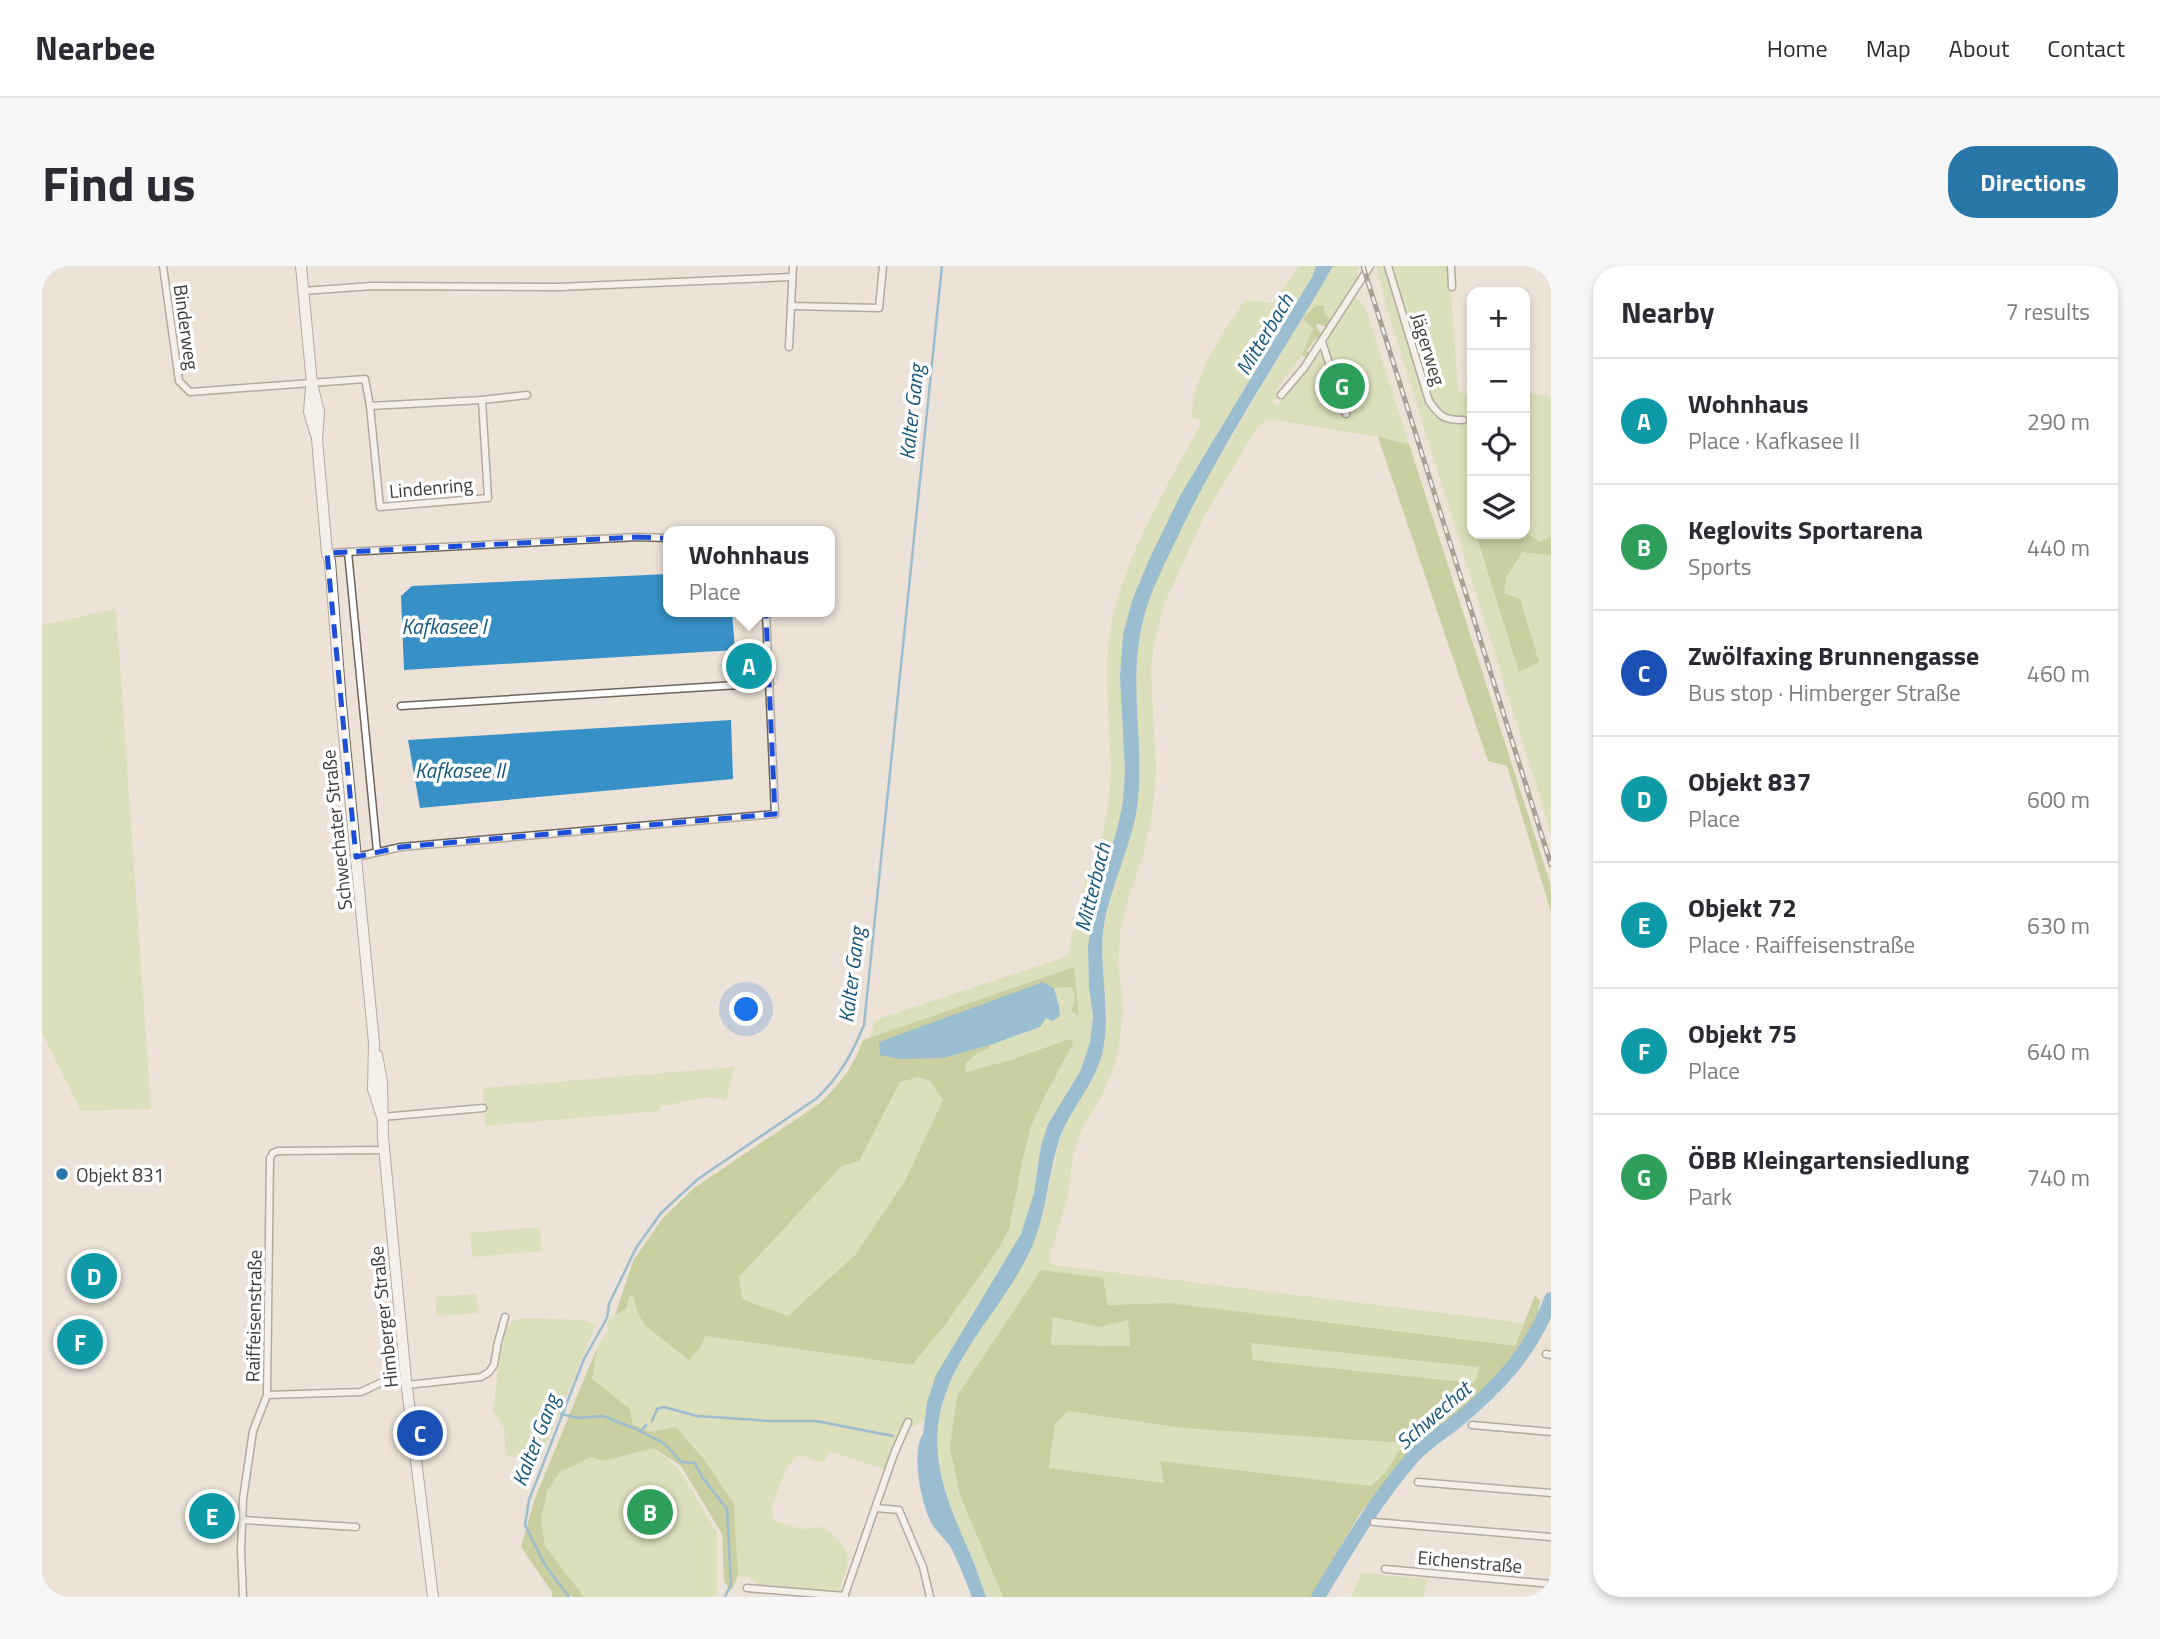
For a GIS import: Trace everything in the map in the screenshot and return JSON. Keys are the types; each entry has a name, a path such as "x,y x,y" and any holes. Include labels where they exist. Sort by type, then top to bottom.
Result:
{"main road":[{"name":"Schwechater Straße","path":"301,266 312,384 319,412 317,439 374,1042 373,1089 382,1117"},
{"name":"Himberger Straße","path":"382,1117 406,1382 433,1597"}],"street":[{"name":"Binderweg","path":"163,266 179,381 190,392 312,384"},
{"path":"789,347 793,266"},
{"path":"791,306 879,308 883,266"},
{"path":"1281,395 1322,342 1370,266"},
{"name":"Jägerweg","path":"1388,266 1429,401 1439,415 1463,420"},
{"path":"1451,266 1452,287"},
{"path":"303,291 372,286 558,287 791,277"},
{"path":"1322,342 1346,414"},
{"name":"Lindenring","path":"312,384 365,379 380,508 488,498 482,400"},
{"path":"370,406 527,395"},
{"path":"327,553 663,538"},
{"path":"348,552 377,851"},
{"path":"356,857 401,847 775,814 766,617"},
{"path":"401,706 771,683"},
{"path":"382,1117 483,1108"},
{"name":"Raiffeisenstraße","path":"243,1597 243,1500 253,1431 267,1395 270,1158 278,1151 384,1150"},
{"path":"267,1395 361,1392 373,1385 481,1377 494,1365 505,1317"},
{"path":"747,1588 845,1596 908,1422"},
{"path":"1472,1424 1551,1433"},
{"path":"1418,1482 1551,1493"},
{"path":"876,1508 899,1510 923,1567 930,1597"},
{"path":"243,1520 356,1527"},
{"path":"1374,1522 1551,1537"},
{"name":"Eichenstraße","path":"1385,1569 1551,1584"}],"highlighted area":[{"path":"637,537 755,542 763,550 775,814 401,847 356,857 327,553"}],"green space":[{"path":"1299,266 1316,266 1312,277 1181,494 1133,598 1123,634 1120,677 1125,771 1123,801 1088,947 1093,1016 1090,1042 1081,1070 1048,1124 1041,1146 1034,1193 1021,1234 927,1402 925,1420 912,1427 903,1427 888,1470 830,1452 823,1463 799,1455 786,1468 772,1507 773,1520 801,1529 824,1527 841,1544 847,1562 839,1594 760,1586 749,1577 738,1576 734,1504 706,1462 676,1427 650,1432 633,1424 592,1379 597,1348 608,1330 611,1317 626,1309 630,1296 635,1297 638,1314 700,1348 705,1336 912,1365 945,1325 997,1251 1031,1126 1067,1057 1014,1059 965,1072 964,1064 990,1048 990,1045 1040,1027 1046,1017 1059,1006 1054,988 1073,987 1075,997 1071,1012 1079,1015 1074,968 870,1038 875,1020 1068,956 1083,889 1105,823 1110,793 1108,649 1121,589 1144,531 1202,421 1192,417 1197,385 1218,341 1245,300 1273,303"},
{"path":"1333,266 1358,266 1357,275 1360,277 1331,321 1325,315 1324,306 1303,318 1313,328 1302,355 1276,390 1280,393 1273,402 1277,406 1311,365 1354,295 1365,307 1409,444 1267,419 1254,432 1205,515 1165,602 1155,638 1151,669 1156,770 1153,810 1120,933 1118,965 1123,1012 1119,1046 1114,1067 1103,1093 1081,1131 1073,1155 1067,1200 1050,1261 1054,1265 1524,1323 1515,1347 1169,1303 1107,1305 1107,1295 1041,1270 1001,1590 1003,1597 986,1597 941,1477 937,1444 939,1419 956,1369 1042,1218 1065,1124 1094,1076 1107,1020 1102,970 1103,931 1140,777 1136,683 1143,618 1155,584 1200,490"},
{"path":"1376,266 1449,266 1458,392 1467,395 1467,539 1530,539 1530,393 1551,396 1551,833"},
{"path":"1316,305 1324,306 1325,315 1331,321 1327,327 1318,324 1316,326 1322,335 1320,341 1316,338 1307,351 1311,354 1308,359 1302,355 1313,328 1303,319"},
{"path":"1378,437 1409,444 1551,886 1551,912 1507,766 1488,761"},
{"path":"1530,535 1540,542 1551,536 1551,555 1522,552 1506,578 1504,593 1520,599 1539,662 1519,672 1478,539 1530,539"},
{"path":"116,609 151,1109 81,1111 42,1033 42,625"},
{"path":"1074,967 1079,1015 1071,1012 1075,997 1072,987 1054,988 1043,982 943,1058 990,1045 990,1048 978,1053 965,1064 966,1072 1014,1059 1069,1039 1074,1042 1031,1126 1009,1229 997,1251 945,1325 912,1365 705,1336 700,1348 689,1360 646,1326 638,1314 634,1297 630,1296 626,1309 615,1315 633,1261 662,1219 694,1188 820,1103 846,1074 863,1040","holes":["919,1077 930,1081 943,1100 905,1181 855,1255 788,1316 742,1299 739,1277 842,1166 859,1161 900,1082"]},
{"path":"735,1067 726,1101 712,1097 660,1106 659,1111 485,1126 483,1088"},
{"path":"919,1077 930,1081 944,1099 905,1181 855,1255 788,1316 742,1299 739,1277 842,1166 859,1161 900,1082"},
{"path":"540,1227 542,1251 472,1257 470,1233"},
{"path":"1041,1270 1103,1278 1108,1305 1169,1303 1515,1346 1535,1295 1540,1301 1534,1332 1512,1363 1408,1457 1359,1515 1311,1597 1003,1597 960,1495 950,1448 957,1396","holes":["1053,1317 1100,1327 1128,1320 1130,1346 1051,1345","1251,1343 1480,1368 1474,1383 1253,1360","1068,1411 1182,1428 1404,1443 1386,1472 1371,1486 1160,1461 1164,1483 1049,1468 1055,1424"]},
{"path":"476,1294 478,1313 437,1316 435,1297"},
{"path":"1053,1317 1100,1327 1128,1320 1130,1346 1051,1345"},
{"path":"516,1319 584,1320 596,1325 541,1458 506,1456 504,1428 493,1411 505,1330"},
{"path":"1251,1343 1480,1367 1475,1383 1252,1360"},
{"path":"597,1348 592,1379 629,1408 633,1424 650,1432 676,1427 706,1462 734,1504 738,1576 731,1591 724,1581 722,1534 681,1466 654,1448 603,1461 591,1457 560,1472 547,1491 541,1519 545,1546 584,1597 552,1597 552,1592 521,1547 535,1498"},
{"path":"1067,1411 1182,1428 1405,1443 1386,1472 1371,1486 1161,1461 1165,1483 1049,1468 1055,1424"},
{"path":"654,1448 679,1469 717,1533 717,1592 714,1597 584,1597 545,1546 541,1519 547,1491 560,1472 591,1457 603,1461"},
{"path":"1362,1573 1427,1579 1424,1597 1351,1597"}],"water":[{"path":"1316,266 1333,266 1196,499 1159,576 1143,621 1136,688 1138,800 1103,932 1106,1023 1102,1054 1094,1076 1060,1137 1043,1212 1028,1255 963,1358 943,1402 938,1426 941,1477 986,1597 972,1597 950,1546 934,1527 927,1512 919,1477 919,1442 936,1375 1021,1234 1034,1193 1041,1146 1048,1124 1081,1070 1090,1042 1093,1016 1088,947 1093,909 1123,801 1125,771 1120,677 1123,634 1133,598 1181,494 1312,277"},
{"name":"Kafkasee I","path":"663,574 663,617 732,617 735,650 404,670 401,596 412,586"},
{"name":"Kafkasee II","path":"731,720 733,779 420,808 408,740"},
{"path":"1043,982 1054,988 1060,1016 1053,1021 1046,1018 1040,1027 943,1058 900,1059 880,1055 879,1042"}],"waterway":[{"name":"Kalter Gang","path":"569,1597 545,1565 525,1525 529,1500 584,1359 607,1318 609,1304 636,1248 661,1213 698,1179 817,1098 845,1064 864,1025 942,266"},
{"name":"Schwechat","path":"1318,1597 1362,1526 1398,1475 1422,1448 1457,1421 1500,1381 1534,1335 1551,1299"},
{"path":"652,1421 657,1409 664,1407 697,1416 816,1421 893,1436"},
{"path":"561,1414 579,1418 603,1416 665,1444 681,1462 695,1463 702,1477 727,1509 731,1584 725,1597"},
{"path":"641,1431 646,1425"}],"railway":[{"path":"1363,266 1551,865"}],"place":[{"name":"ÖBB Kleingartensiedlung","path":"1342,386"},
{"name":"Wohnhaus","path":"749,666"},
{"name":"Objekt 831","path":"62,1174"},
{"name":"Objekt 837","path":"94,1276"},
{"name":"Objekt 75","path":"80,1342"},
{"name":"Zwölfaxing Brunnengasse","path":"420,1433"},
{"name":"Keglovits Sportarena","path":"650,1512"},
{"name":"Objekt 72","path":"212,1516"}],"water label":[{"name":"Mitterbach","path":"1264,334"},
{"name":"Mitterbach","path":"1092,887"}]}
